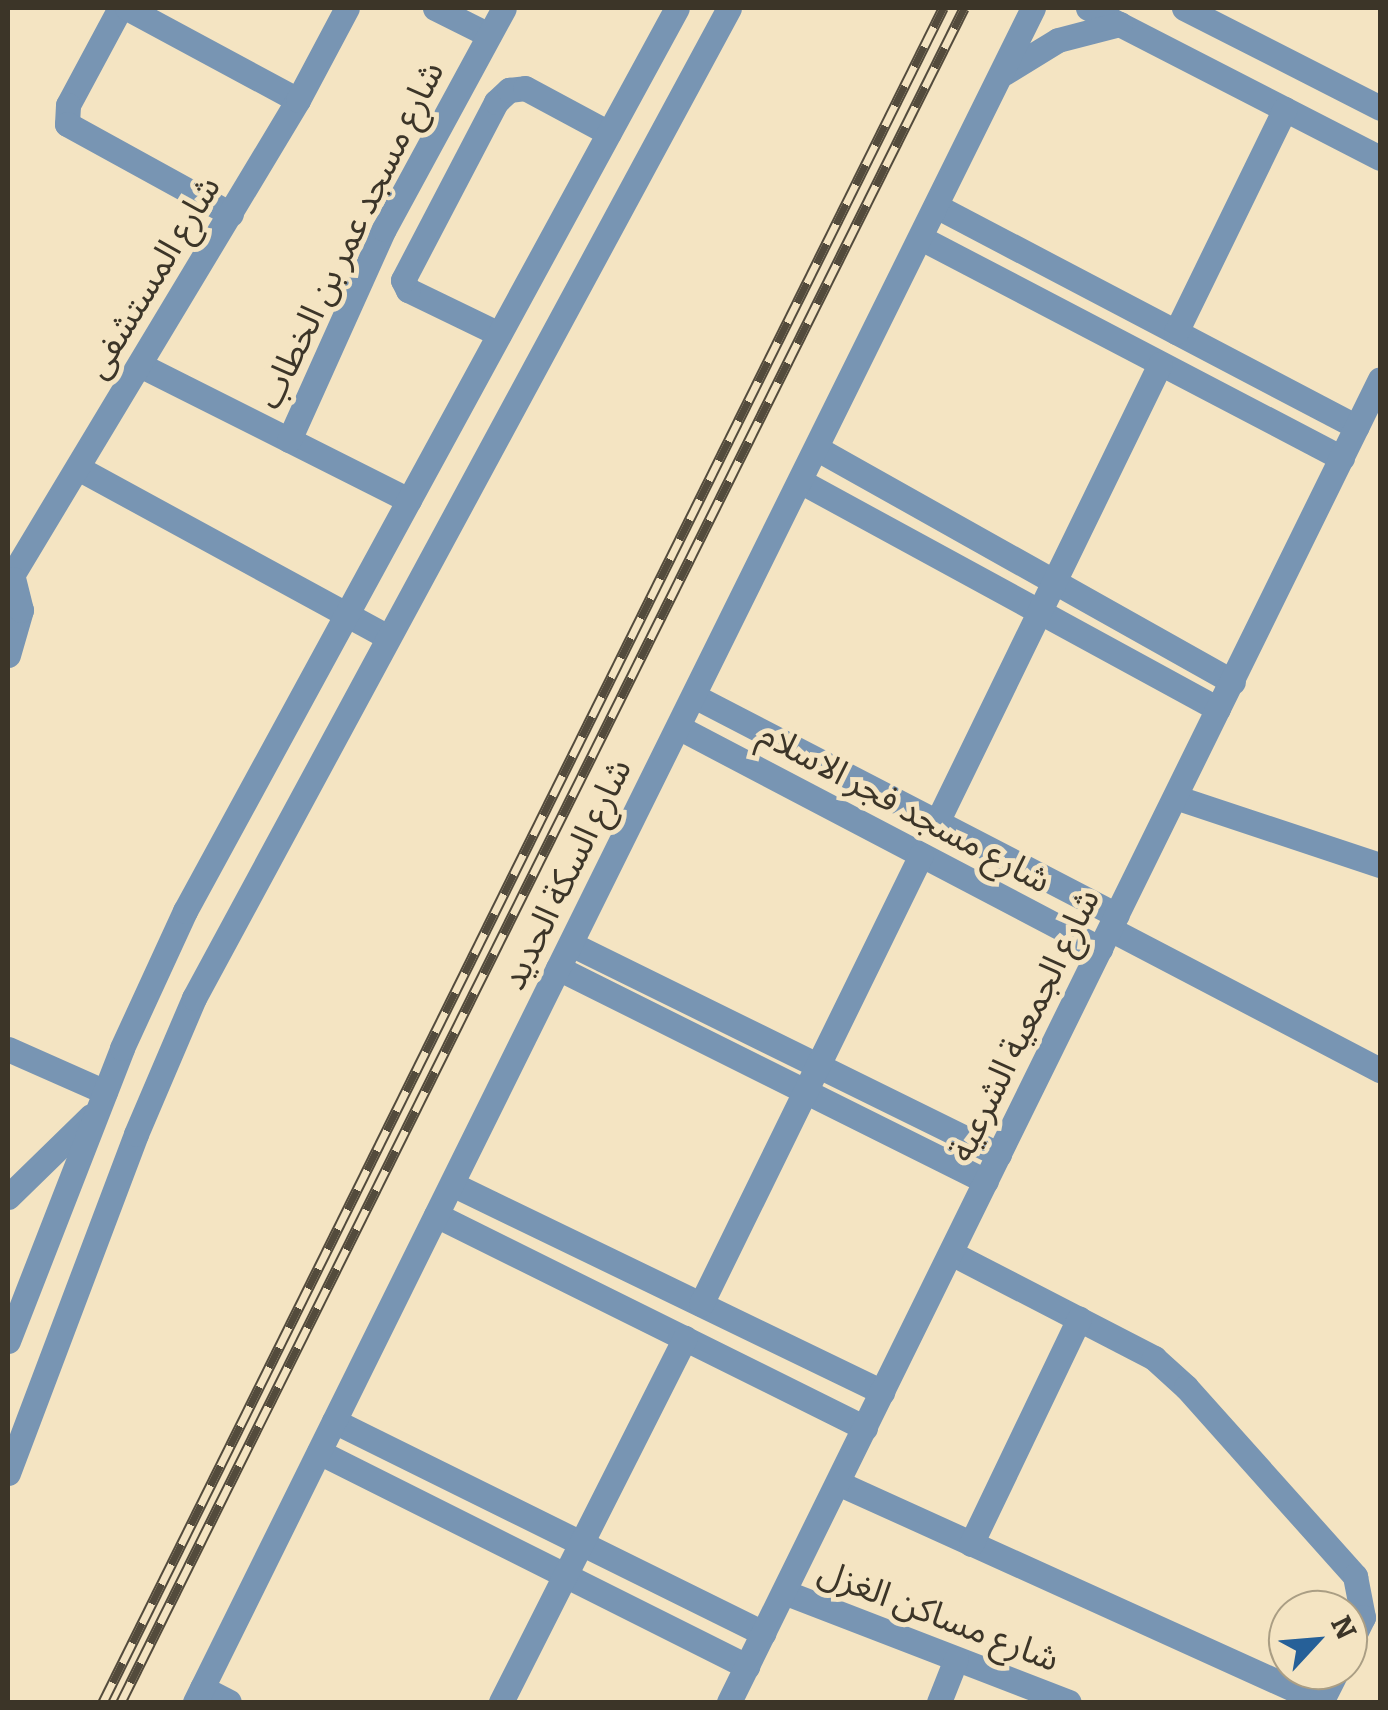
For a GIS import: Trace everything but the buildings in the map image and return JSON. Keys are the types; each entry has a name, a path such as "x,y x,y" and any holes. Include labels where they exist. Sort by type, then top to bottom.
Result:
{"street":[{"path":"231,214 68,124 68,105 124,8 298,100"},
{"name":"شارع المستشفى","path":"8,655 20,610 10,581 231,214 347,8"},
{"path":"435,8 489,34"},
{"name":"شارع مسجد عمر بن الخطاب","path":"289,440 384,228 504,8"},
{"path":"8,1341 14,1306 186,910 677,8"},
{"path":"8,1472 136,1134 194,998 728,8"},
{"name":"شارع السكة الحديد","path":"198,1695 1033,8"},
{"path":"1088,8 1380,158"},
{"path":"1184,8 1380,108"},
{"path":"1000,76 1058,40 1120,24"},
{"path":"499,334 408,290 403,280 496,102 509,90 525,88 609,133"},
{"path":"502,1702 581,1544 691,1341 805,1091 927,858 1054,581 1285,109"},
{"path":"936,206 1357,427"},
{"path":"921,238 1342,458"},
{"path":"1159,363 1174,331"},
{"path":"140,365 408,500"},
{"name":"شارع الجمعية الشرعية","path":"729,1702 1380,379"},
{"path":"816,448 1233,682"},
{"path":"78,468 388,637"},
{"path":"800,480 1218,709"},
{"name":"شارع مسجد فجر الاسلام","path":"694,696 942,825 1109,931 1380,1070"},
{"name":"شارع مسجد فجر الاسلام","path":"678,727 927,858 1109,931"},
{"path":"1175,797 1380,865"},
{"path":"891,840 908,808"},
{"path":"570,944 999,1155"},
{"path":"558,968 986,1182"},
{"path":"8,1049 101,1100"},
{"path":"8,1197 101,1100"},
{"path":"452,1184 882,1392"},
{"path":"436,1215 865,1428"},
{"path":"951,1253 1154,1358 1356,1576 1359,1590"},
{"path":"656,1324 675,1292"},
{"path":"14,1306 63,1328"},
{"path":"971,1544 1079,1319"},
{"path":"334,1421 763,1633"},
{"path":"319,1452 746,1666"},
{"path":"838,1483 1321,1702"},
{"name":"شارع مساكن الغزل","path":"784,1592 1069,1702"},
{"path":"939,1702 956,1658"},
{"path":"198,1695 228,1702"}],"railway":[{"path":"103,1702 943,8"},
{"path":"121,1702 964,8"}]}
